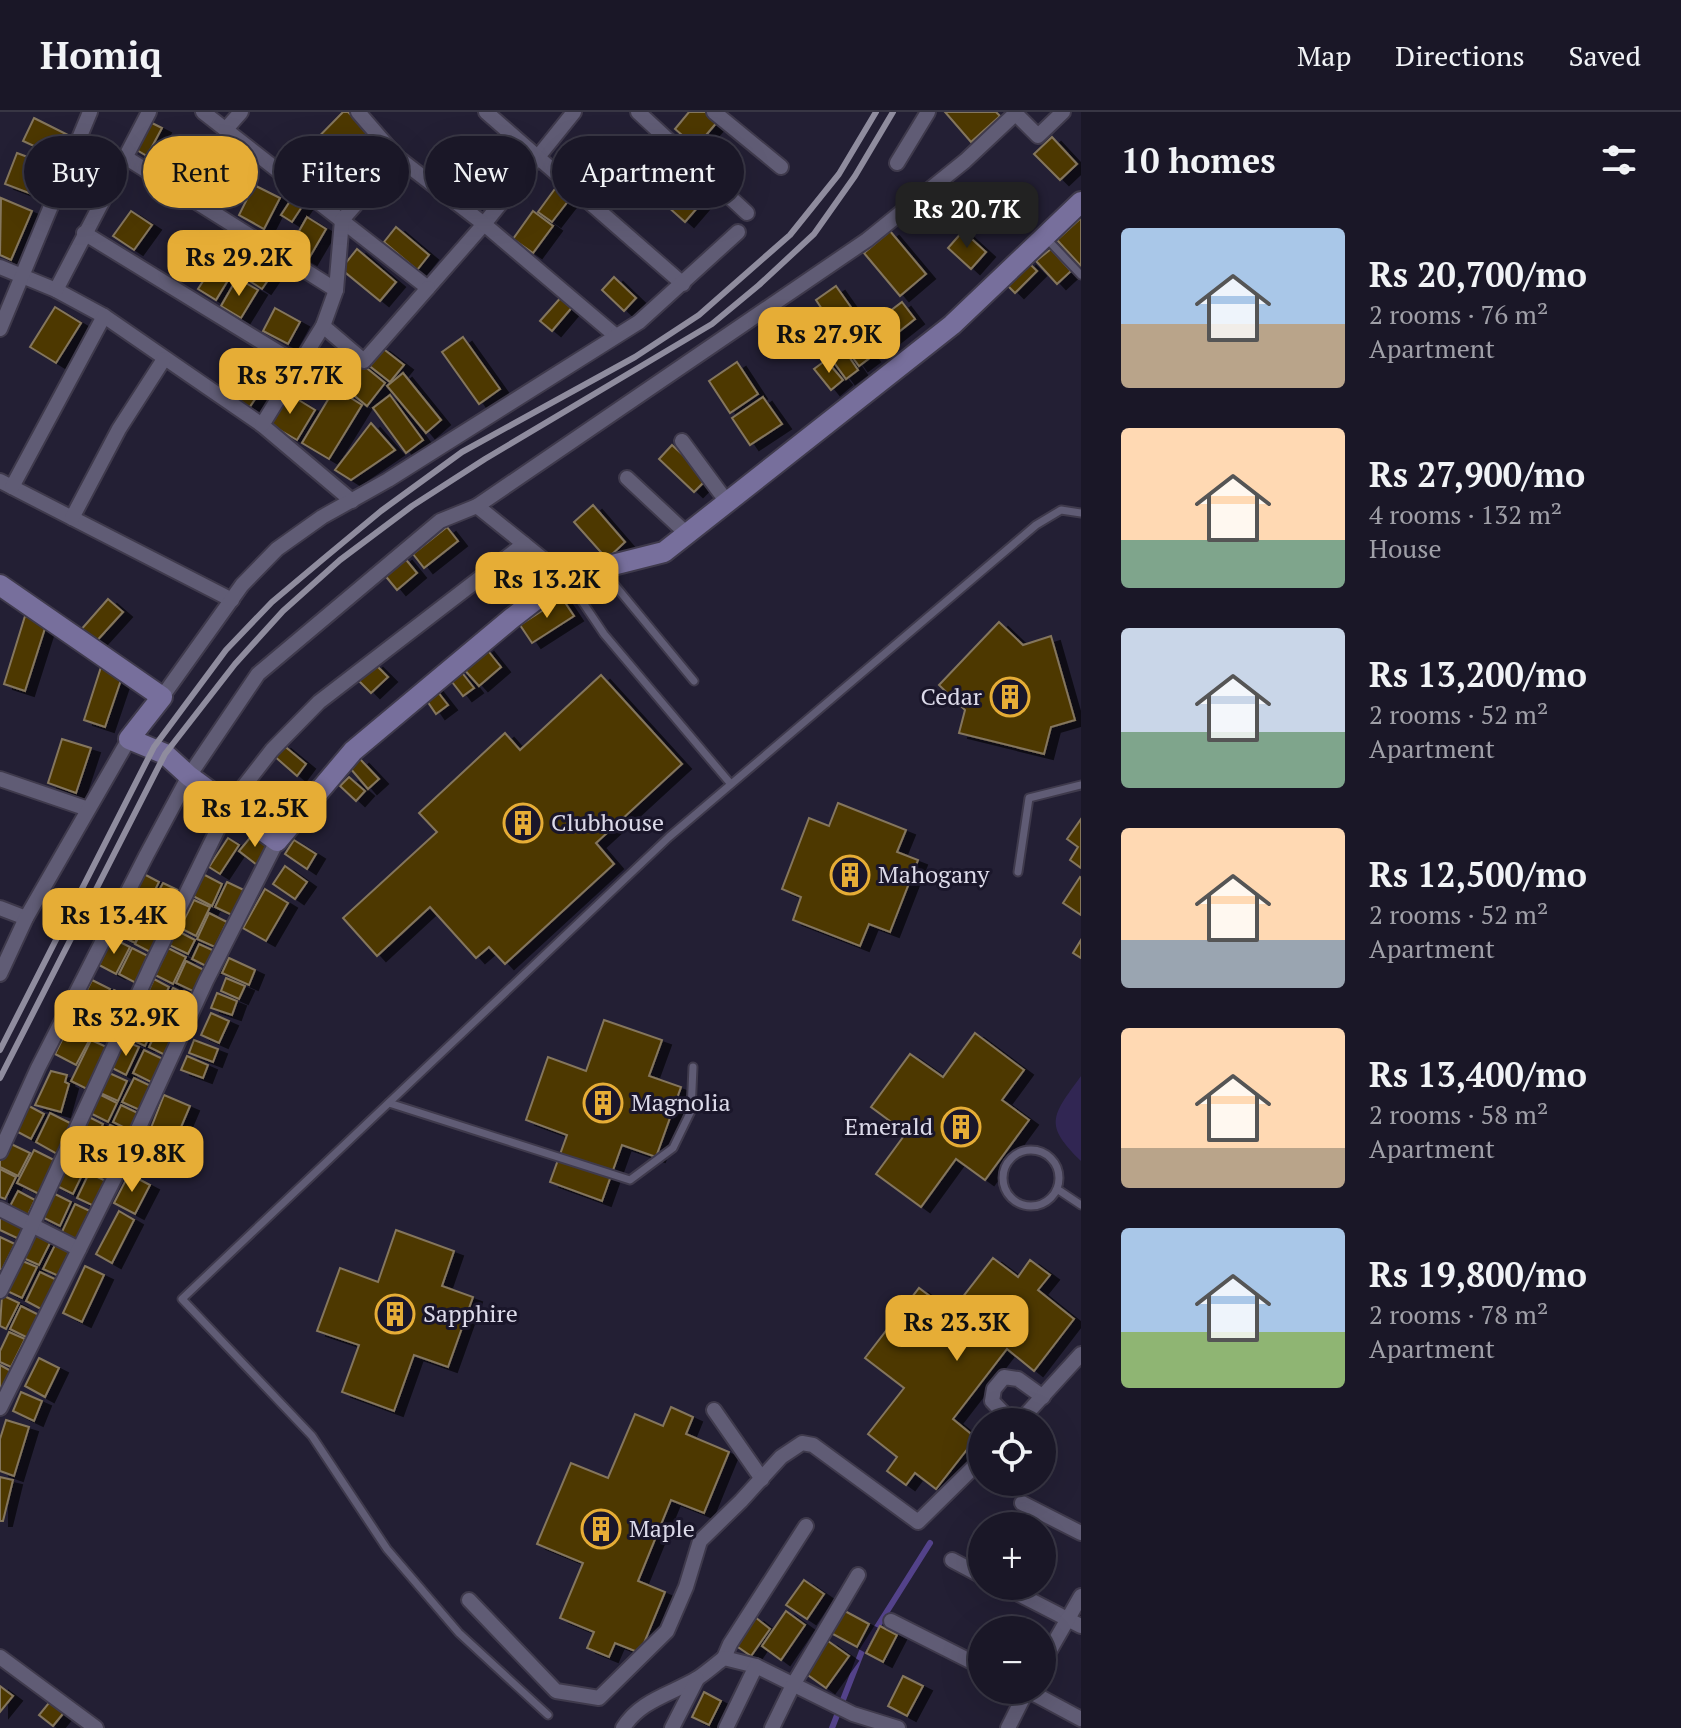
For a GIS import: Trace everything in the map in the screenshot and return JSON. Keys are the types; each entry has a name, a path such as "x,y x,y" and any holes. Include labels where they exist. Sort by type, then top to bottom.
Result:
{"street":[{"path":"80,136 90,112"},
{"path":"127,153 149,112"},
{"path":"203,112 428,288"},
{"path":"226,129 241,112"},
{"path":"486,112 683,284"},
{"path":"323,326 364,361 484,224 574,112"},
{"path":"638,112 747,213"},
{"path":"714,112 781,167"},
{"path":"897,163 928,112"},
{"path":"0,1152 38,1068 189,776 258,674 440,521 477,506 867,240 965,161 1016,113 1038,136 1063,112"},
{"path":"365,114 381,136"},
{"path":"127,158 336,290"},
{"path":"409,166 484,224 616,336"},
{"path":"0,1408 277,841 353,751 565,577 664,552 952,325 1081,202"},
{"path":"0,329 52,208"},
{"path":"56,290 98,208"},
{"path":"262,425 323,326 336,290 342,220 352,208"},
{"path":"0,974 26,918 129,739 242,585 277,549 322,517 639,322 738,232"},
{"path":"84,233 299,365"},
{"path":"0,267 56,290 104,316 262,425 352,501"},
{"path":"104,316 6,484 232,600"},
{"path":"72,518 119,429 164,359"},
{"path":"682,441 727,502"},
{"path":"627,478 687,534"},
{"path":"477,506 565,577"},
{"path":"0,1291 230,804 272,750 319,702 524,544"},
{"path":"0,585 162,697"},
{"path":"129,739 165,754 189,776 277,841"},
{"path":"0,779 88,809"},
{"path":"0,908 26,918"},
{"path":"0,1209 79,1249"},
{"path":"1032,1408 1081,1354"},
{"path":"999,1408 992,1401 994,1389 1004,1377 1018,1379 1043,1397"},
{"path":"714,1410 762,1479"},
{"path":"469,1600 556,1691 599,1698 667,1631 686,1587 700,1541 781,1457 802,1443 813,1445 918,1522 968,1473"},
{"path":"1022,1503 1081,1533"},
{"path":"623,1728 630,1717 647,1704 697,1678 724,1658 806,1526"},
{"path":"952,1560 968,1569"},
{"path":"772,1728 793,1685 858,1575"},
{"path":"1056,1646 1074,1622 1081,1596"},
{"path":"1031,1600 1074,1622"},
{"path":"891,1621 968,1660"},
{"path":"0,1657 96,1728"},
{"path":"724,1658 756,1666 832,1704 850,1718 898,1728"},
{"path":"726,1728 756,1666"},
{"path":"672,1728 697,1678"},
{"path":"1008,1728 1020,1704"},
{"path":"1053,1704 1081,1719"}],"lane":[{"path":"1045,237 1081,275"},
{"path":"548,1715 459,1633 387,1549 312,1436 182,1299 669,837 730,783 1036,525 1061,510 1081,513"},
{"path":"601,568 694,681"},
{"path":"565,577 604,634 730,783"},
{"path":"1018,872 1029,798 1081,785"},
{"path":"389,1103 630,1180 673,1148 691,1111 693,1067"},
{"path":"1023,1150 1039,1150 1052,1159 1059,1173 1057,1189 1047,1201 1031,1206 1016,1202 1006,1190 1003,1174 1010,1159 1023,1150"},
{"path":"1057,1189 1081,1205"}],"shaded area":[{"path":"1081,1076 1081,1161 1061,1138 1056,1120 1063,1101"}],"building":[{"path":"343,112 348,112 372,136 319,136"},
{"path":"689,112 708,112 718,121 705,136 683,136 675,129"},
{"path":"945,112 996,112 1000,116 971,142"},
{"path":"34,118 68,135 68,136 25,136"},
{"path":"150,122 162,128 158,136 143,136 143,154 135,149"},
{"path":"1052,137 1077,164 1060,180 1034,154"},
{"path":"17,153 24,156 24,191 5,184"},
{"path":"258,187 274,195 275,208 264,229 239,215 242,208 258,208"},
{"path":"552,193 552,208 563,208 552,222 538,212"},
{"path":"1,198 32,211 11,260 0,255"},
{"path":"286,208 301,208 292,222 281,215"},
{"path":"669,208 697,208 685,222"},
{"path":"131,211 152,225 134,250 113,236"},
{"path":"533,211 553,226 533,253 513,239"},
{"path":"307,217 326,229 308,260 289,249"},
{"path":"1081,218 1081,266 1057,240"},
{"path":"396,227 429,255 417,270 384,242"},
{"path":"890,231 926,274 900,296 864,253"},
{"path":"963,231 986,252 971,269 948,248"},
{"path":"357,249 396,282 380,301 341,269"},
{"path":"1051,249 1071,271 1057,284 1036,261"},
{"path":"259,250 279,264 262,289 242,276"},
{"path":"216,261 233,272 216,300 198,289"},
{"path":"1027,261 1037,271 1015,293 1005,283"},
{"path":"614,277 636,298 624,311 602,290"},
{"path":"237,278 258,290 241,318 221,306"},
{"path":"836,286 860,320 839,335 816,300"},
{"path":"563,295 574,305 552,331 540,321"},
{"path":"902,302 915,319 886,342 873,324"},
{"path":"55,307 81,323 56,363 30,347"},
{"path":"275,308 300,322 288,344 263,331"},
{"path":"854,334 871,357 859,366 842,343"},
{"path":"463,337 500,389 479,404 442,352"},
{"path":"381,347 404,365 390,382 367,364"},
{"path":"843,348 858,370 846,379 830,357"},
{"path":"826,360 843,380 831,390 814,369"},
{"path":"358,361 385,383 367,406 340,384"},
{"path":"737,362 758,394 730,413 709,381"},
{"path":"234,366 264,386 249,408 220,387"},
{"path":"403,373 441,420 426,433 387,386"},
{"path":"335,388 362,405 329,459 302,443"},
{"path":"284,391 315,410 297,440 266,422"},
{"path":"390,395 423,440 406,453 373,408"},
{"path":"763,397 782,424 750,445 732,418"},
{"path":"371,423 395,450 351,480 335,470"},
{"path":"672,445 708,478 694,492 659,459"},
{"path":"593,505 625,542 607,559 574,522"},
{"path":"447,527 458,541 424,568 413,554"},
{"path":"403,556 417,573 397,590 383,573"},
{"path":"562,598 574,616 532,643 520,625"},
{"path":"108,599 123,612 93,645 79,632"},
{"path":"25,616 47,622 25,691 4,684"},
{"name":"Cedar","path":"999,622 1023,645 1051,636 1075,720 1051,727 1044,754 959,733 965,710 939,685"},
{"path":"485,647 501,667 479,686 462,667"},
{"path":"374,663 388,677 371,693 357,679"},
{"path":"101,667 123,674 105,727 84,720"},
{"path":"460,670 474,688 463,696 449,678"},
{"name":"Clubhouse","path":"601,675 682,764 596,843 614,864 505,964 489,947 476,958 430,907 377,956 343,918 437,832 419,813 505,733 520,750"},
{"path":"434,687 448,705 436,714 423,695"},
{"path":"62,739 91,748 76,793 48,783"},
{"path":"282,744 306,764 297,776 273,755"},
{"path":"360,759 379,779 368,789 350,768"},
{"path":"349,777 365,791 356,801 340,786"},
{"path":"277,786 295,798 278,822 260,810"},
{"name":"Mahogany","path":"838,803 906,830 897,852 918,860 890,932 869,924 860,946 793,920 801,897 782,889 809,818 829,826"},
{"path":"1081,819 1081,868 1070,860 1078,847 1067,839"},
{"path":"254,833 271,847 257,865 239,851"},
{"path":"228,838 239,845 220,874 209,867"},
{"path":"294,840 316,854 307,869 285,854"},
{"path":"285,866 307,882 295,899 273,884"},
{"path":"142,873 159,882 145,910 127,901"},
{"path":"201,873 222,884 212,906 191,895"},
{"path":"1081,878 1081,915 1063,903"},
{"path":"227,882 246,891 234,916 215,907"},
{"path":"163,883 182,892 169,919 149,909"},
{"path":"265,889 288,903 266,941 243,928"},
{"path":"194,900 210,907 196,936 180,928"},
{"path":"128,907 148,917 135,943 115,933"},
{"path":"209,913 227,922 215,947 197,939"},
{"path":"149,916 166,925 152,953 135,944"},
{"path":"174,929 195,940 188,954 167,944"},
{"path":"112,938 130,947 116,974 99,965"},
{"path":"1081,940 1081,958 1073,953"},
{"path":"199,944 219,953 212,969 192,959"},
{"path":"132,948 150,957 136,983 119,974"},
{"path":"168,948 186,957 173,984 155,975"},
{"path":"229,958 255,970 249,985 222,973"},
{"path":"186,961 208,972 197,993 176,983"},
{"path":"226,978 245,986 239,999 221,991"},
{"path":"154,979 169,987 156,1014 141,1007"},
{"path":"92,980 110,989 95,1019 77,1010"},
{"path":"173,988 194,998 180,1027 159,1017"},
{"path":"114,990 130,998 116,1026 100,1018"},
{"path":"217,993 237,1001 232,1015 211,1008"},
{"path":"211,1013 229,1021 219,1043 201,1035"},
{"path":"137,1015 155,1024 145,1046 126,1037"},
{"name":"Magnolia","path":"604,1020 662,1040 649,1076 681,1087 656,1157 622,1145 602,1201 550,1182 567,1135 526,1120 548,1057 586,1071"},
{"path":"161,1022 179,1030 167,1056 149,1047"},
{"path":"67,1030 91,1037 76,1065 55,1054"},
{"name":"Emerald","path":"975,1033 1024,1070 1002,1100 1029,1120 985,1180 956,1159 921,1207 876,1174 906,1133 871,1107 910,1054 943,1077"},
{"path":"91,1040 109,1048 89,1090 71,1081"},
{"path":"194,1040 218,1049 213,1062 189,1053"},
{"path":"125,1041 139,1047 126,1075 112,1068"},
{"path":"144,1050 165,1060 153,1083 133,1073"},
{"path":"187,1056 208,1065 203,1078 181,1070"},
{"path":"51,1071 67,1075 65,1082 69,1084 61,1112 35,1105"},
{"path":"107,1072 127,1081 118,1101 98,1092"},
{"path":"134,1078 153,1087 142,1111 122,1102"},
{"path":"97,1093 117,1103 108,1122 88,1112"},
{"path":"164,1095 190,1106 176,1139 151,1128"},
{"path":"121,1105 142,1115 133,1132 113,1122"},
{"path":"29,1106 44,1114 31,1139 16,1131"},
{"path":"50,1113 76,1126 61,1156 36,1142"},
{"path":"87,1116 103,1124 96,1140 79,1132"},
{"path":"110,1125 131,1135 124,1148 104,1138"},
{"path":"149,1132 170,1144 156,1168 135,1156"},
{"path":"78,1136 95,1144 85,1164 68,1156"},
{"path":"9,1143 30,1153 18,1176 0,1167"},
{"path":"100,1143 120,1152 108,1177 88,1167"},
{"path":"34,1150 56,1161 39,1194 17,1183"},
{"path":"67,1160 85,1169 73,1194 55,1185"},
{"path":"0,1169 16,1177 5,1199 0,1197"},
{"path":"89,1173 106,1181 94,1206 77,1198"},
{"path":"129,1174 150,1185 135,1214 114,1203"},
{"path":"18,1191 35,1200 26,1219 8,1210"},
{"path":"51,1192 71,1202 60,1226 40,1216"},
{"path":"75,1204 92,1212 77,1242 61,1234"},
{"path":"119,1211 134,1220 112,1263 96,1254"},
{"path":"0,1215 25,1227 19,1239 0,1230"},
{"name":"Sapphire","path":"396,1230 454,1251 442,1286 473,1297 448,1367 414,1355 394,1411 342,1392 359,1345 317,1331 340,1268 378,1282"},
{"path":"32,1232 51,1241 39,1265 21,1257"},
{"path":"0,1237 15,1244 2,1270 0,1269"},
{"path":"56,1243 73,1251 61,1277 43,1269"},
{"path":"993,1258 1018,1277 1030,1260 1050,1275 1038,1290 1074,1319 1034,1371 1007,1349 953,1419 968,1431 968,1448 936,1489 915,1473 906,1485 887,1471 897,1457 868,1434 904,1388 865,1358 919,1288 951,1312"},
{"path":"20,1260 37,1267 22,1298 5,1290"},
{"path":"85,1266 104,1275 82,1322 63,1313"},
{"path":"40,1272 57,1280 43,1310 26,1301"},
{"path":"2,1295 19,1303 6,1329 0,1326"},
{"path":"21,1306 39,1315 28,1338 10,1329"},
{"path":"9,1332 25,1339 11,1367 0,1362 0,1351"},
{"path":"39,1358 59,1368 45,1397 25,1386"},
{"path":"0,1365 11,1371 0,1395"},
{"path":"21,1392 42,1401 34,1421 13,1411"},
{"name":"Maple","path":"671,1407 693,1417 686,1434 729,1452 704,1513 671,1500 638,1581 665,1592 640,1653 615,1643 609,1657 587,1648 594,1632 560,1618 583,1563 537,1544 571,1463 608,1478 635,1414 663,1426"},
{"path":"6,1420 29,1427 14,1476 0,1471 0,1439"},
{"path":"0,1477 13,1480 3,1521 0,1521"},
{"path":"804,1580 824,1594 807,1619 786,1605"},
{"path":"843,1610 869,1624 857,1647 831,1633"},
{"path":"786,1611 805,1625 781,1660 762,1646"},
{"path":"755,1617 770,1629 751,1656 735,1645"},
{"path":"880,1626 897,1635 883,1662 866,1653"},
{"path":"828,1641 849,1656 826,1688 805,1673"},
{"path":"903,1676 923,1686 907,1716 888,1706"},
{"path":"0,1686 13,1696 0,1712"},
{"path":"704,1692 721,1701 709,1725 692,1717"},
{"path":"53,1698 66,1710 53,1726 39,1715"}],"waterway":[{"path":"832,1728 862,1651 930,1543"}],"railway":[{"path":"0,1050 154,747 226,650 272,602 322,560 381,511 462,452 635,357 699,315 790,235 839,174 876,112"},
{"path":"0,1078 165,754 235,664 283,611 340,560 412,506 712,324 814,234 855,176 893,112"}],"place":[{"name":"Cedar","path":"1010,697"},
{"name":"Clubhouse","path":"523,823"},
{"name":"Mahogany","path":"850,875"},
{"name":"Magnolia","path":"603,1103"},
{"name":"Emerald","path":"961,1127"},
{"name":"Sapphire","path":"395,1314"},
{"name":"Maple","path":"601,1529"}]}
